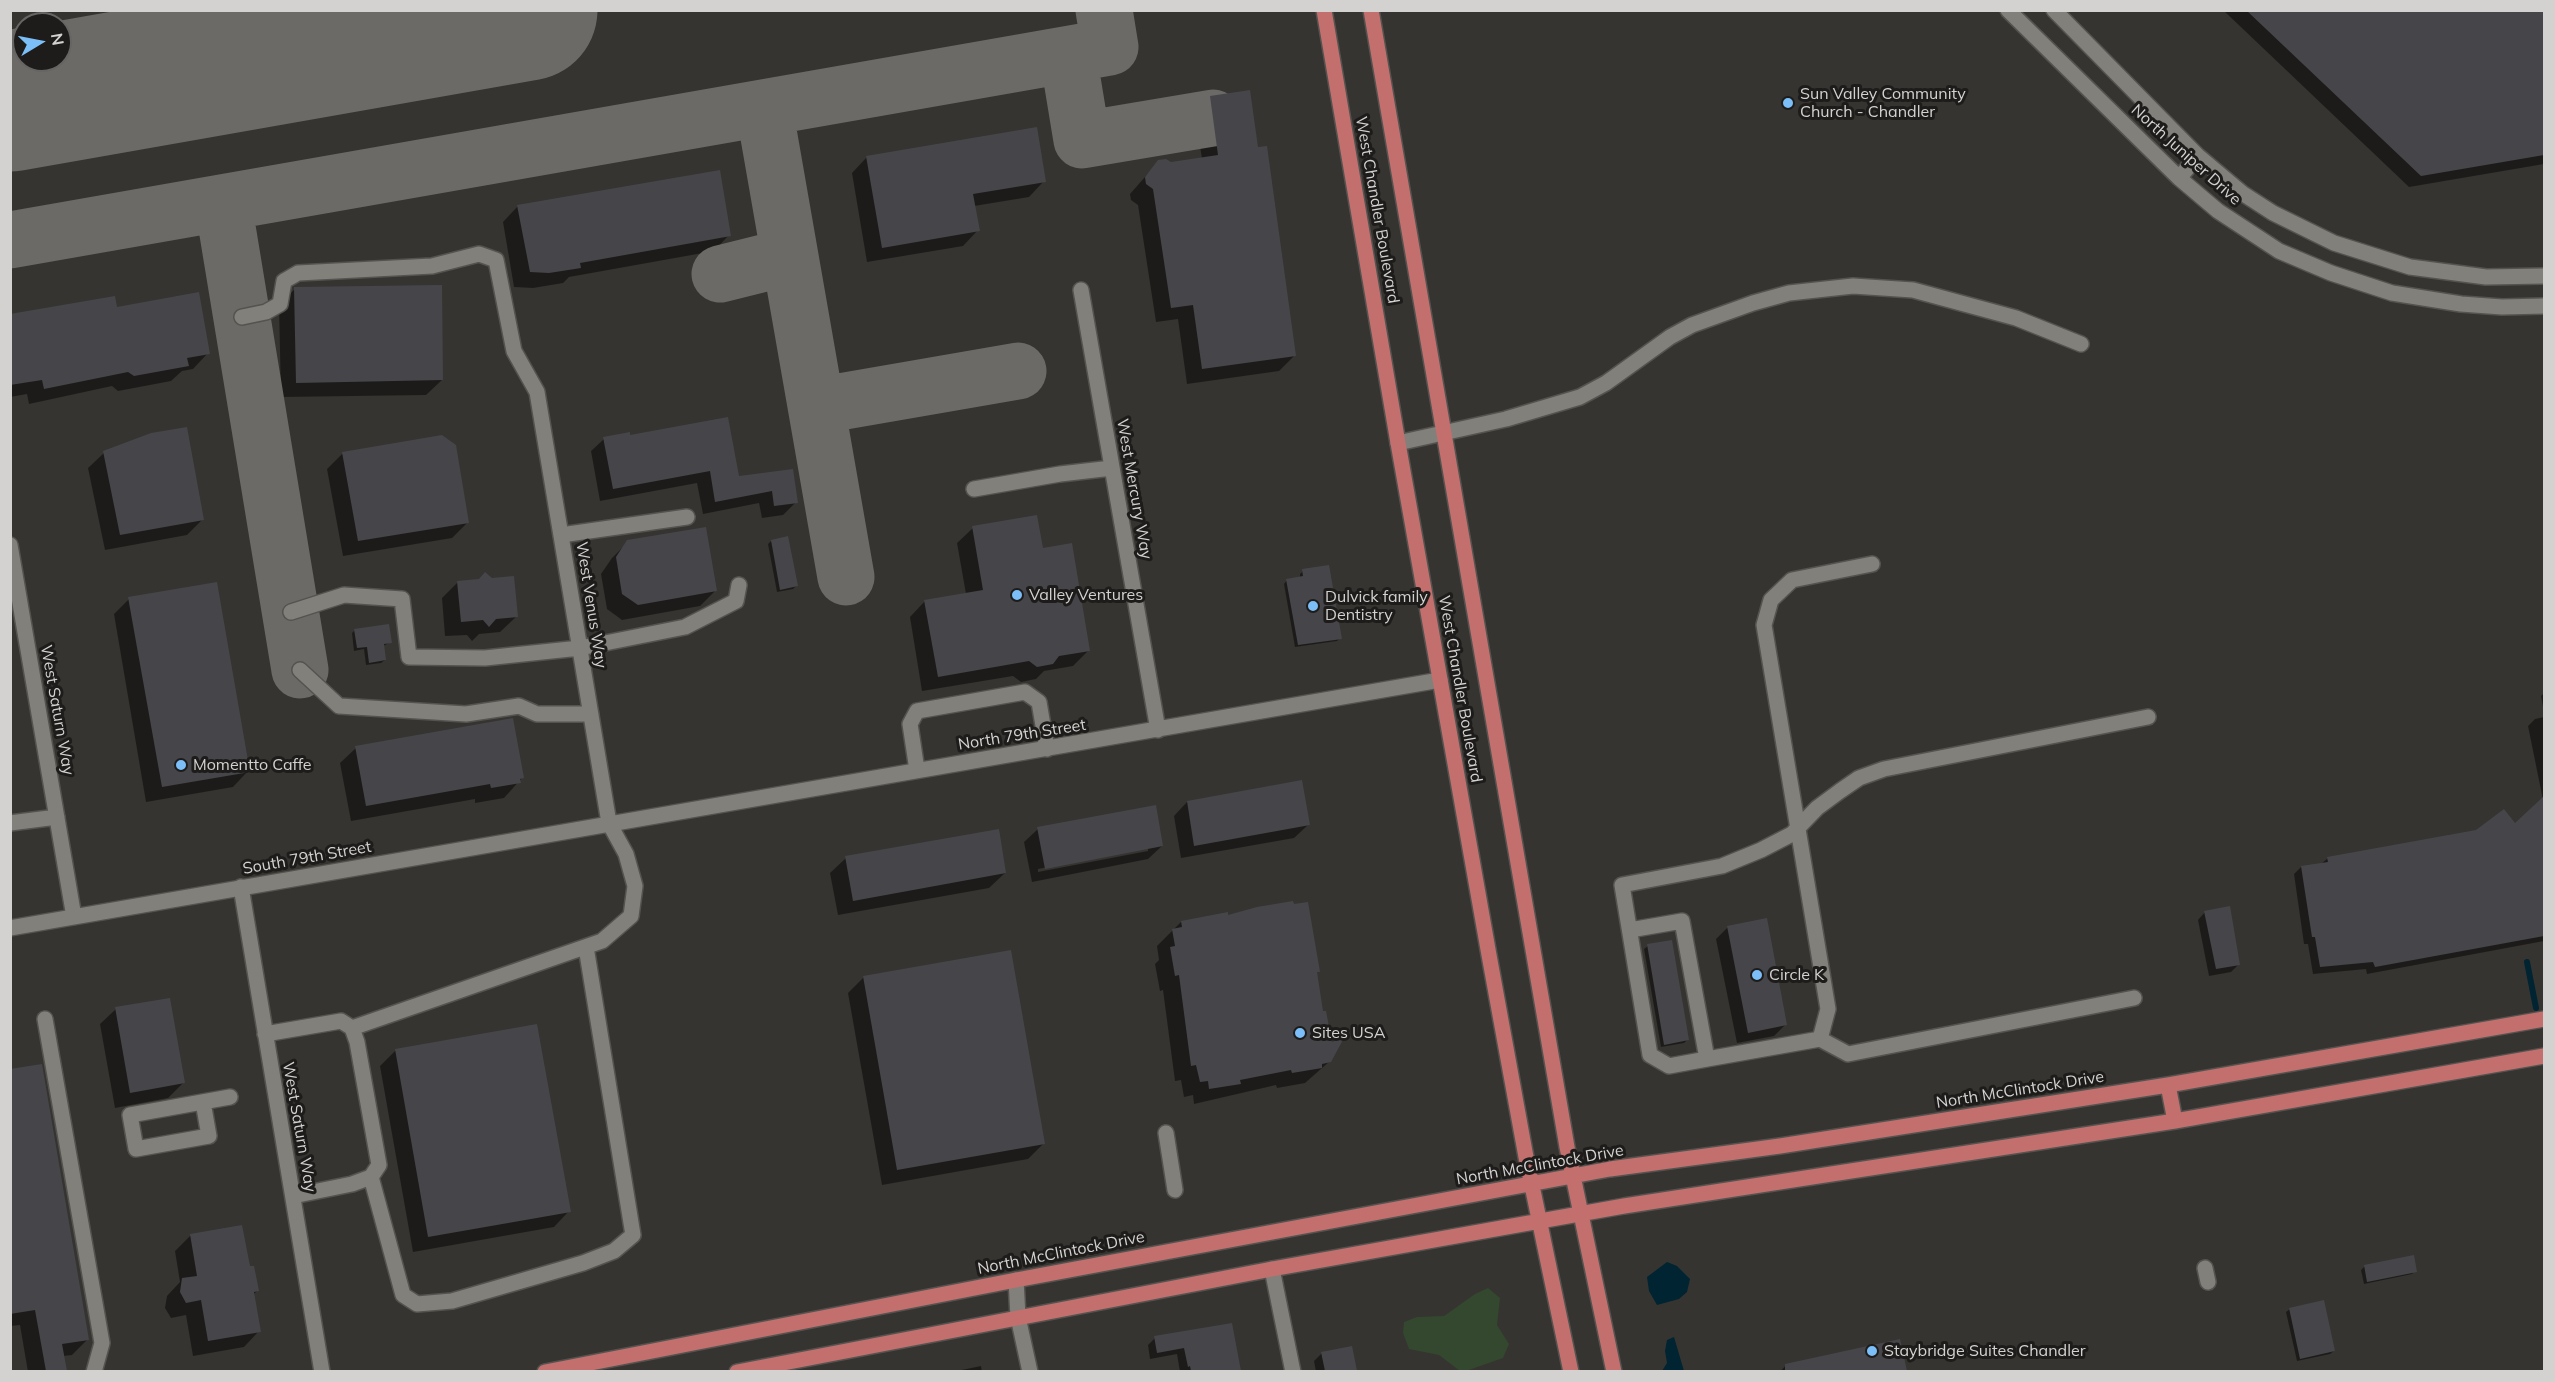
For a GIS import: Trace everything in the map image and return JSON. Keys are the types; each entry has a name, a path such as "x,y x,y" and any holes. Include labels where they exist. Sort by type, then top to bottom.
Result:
{"main road":[{"name":"West Chandler Boulevard","path":"1324,10 1440,680 1539,1222 1571,1371"},
{"name":"West Chandler Boulevard","path":"1371,10 1573,1177 1614,1371"},
{"name":"North McClintock Drive","path":"545,1371 1532,1184 2169,1085 2544,1019"},
{"path":"737,1371 1272,1269 1581,1214 2175,1121 2544,1056"},
{"path":"2169,1085 2175,1121"}],"street":[{"name":"North Juniper Drive","path":"2008,10 2179,178 2218,211 2279,251 2368,286 2424,299 2502,307 2544,306"},
{"name":"North Juniper Drive","path":"2054,10 2198,156 2242,193 2273,213 2305,230 2376,258 2445,273 2486,277 2544,276"},
{"path":"2179,178 2198,156"},
{"name":"West Venus Way","path":"242,317 266,312 280,304 284,280 298,273 432,266 479,254 496,260 514,351 537,392 609,823 626,854 635,886 631,916 602,941 352,1028"},
{"path":"1398,443 1506,419 1580,397 1606,383 1670,337 1692,325 1789,293 1853,286 1913,290 2016,318 2081,344"},
{"name":"West Mercury Way","path":"1081,290 1158,730"},
{"path":"974,489 1060,474 1112,468"},
{"path":"561,535 687,518"},
{"name":"West Saturn Way","path":"10,545 74,916"},
{"path":"1820,1039 1828,1009 1764,625 1771,600 1792,580 1872,564"},
{"path":"291,612 344,595 402,599 409,657 485,658 580,648 686,627 736,601 739,585"},
{"path":"300,670 339,705 466,714 519,706 537,714 591,714"},
{"name":"North 79th Street","path":"609,823 1440,680"},
{"path":"917,770 909,724 917,711 1025,692 1039,702 1047,749"},
{"path":"2134,998 1848,1054 1820,1039 1669,1066 1650,1055 1622,885 1722,866 1761,850 1792,834 1840,791 1859,778 1884,769 2148,717"},
{"path":"10,823 57,817"},
{"name":"South 79th Street","path":"10,928 609,823"},
{"name":"West Saturn Way","path":"241,888 322,1371"},
{"path":"1630,930 1682,921 1707,1059"},
{"path":"371,1177 404,1295 417,1305 452,1301 583,1263 614,1251 633,1234 586,947"},
{"path":"45,1019 102,1343 94,1371"},
{"path":"265,1034 341,1021 352,1028 357,1042 379,1165 371,1177 352,1184 292,1196"},
{"path":"203,1102 208,1136 136,1149 130,1115 230,1097"},
{"path":"1166,1133 1175,1190"},
{"path":"1272,1269 1293,1371"},
{"path":"1016,1280 1018,1317 1030,1371"}],"green space":[{"path":"1488,1288 1500,1298 1497,1325 1509,1344 1503,1358 1460,1371 1439,1355 1409,1349 1403,1333 1404,1322 1417,1317 1444,1316 1475,1294"}],"water":[{"path":"1667,1262 1677,1266 1690,1279 1687,1292 1679,1299 1657,1305 1649,1291 1647,1277"},
{"path":"1674,1337 1684,1371 1662,1371 1667,1363 1665,1351 1667,1340"}],"building":[{"path":"2246,10 2544,10 2544,155 2421,176"},
{"path":"1250,90 1258,147 1267,146 1296,356 1202,369 1193,305 1171,308 1153,189 1146,184 1145,177 1158,160 1166,159 1171,162 1218,155 1210,96"},
{"path":"1037,127 1046,182 973,194 980,231 882,248 866,156"},
{"path":"720,170 731,236 580,263 581,268 549,273 530,272 517,205"},
{"path":"442,285 443,380 296,383 294,287"},
{"path":"199,292 210,354 187,358 189,366 134,376 128,372 44,389 42,380 10,385 10,314 115,296 117,307"},
{"path":"728,417 739,476 793,469 798,503 774,506 772,491 715,502 710,471 613,489 603,437 630,432 630,435"},
{"path":"187,427 204,520 120,535 103,451 151,433"},
{"path":"442,435 456,445 469,523 358,541 342,452"},
{"name":"Valley Ventures","path":"1037,515 1043,548 1072,543 1090,651 1059,656 1053,664 1037,667 1029,661 938,677 924,600 983,590 972,526"},
{"path":"706,527 717,591 638,605 622,594 616,557 627,540"},
{"path":"788,536 798,586 780,590 771,540"},
{"name":"Dulvick family Dentistry","path":"1329,565 1342,639 1298,645 1286,579 1303,576 1302,569"},
{"path":"485,572 492,578 514,576 518,617 496,619 489,627 483,620 461,622 457,581 479,579"},
{"path":"217,582 250,772 162,787 128,597"},
{"path":"389,624 392,643 384,644 386,660 369,663 367,647 357,648 354,629"},
{"path":"513,718 524,778 520,779 521,783 491,788 490,784 366,806 355,746"},
{"path":"1302,780 1310,825 1194,846 1187,801"},
{"path":"2544,796 2544,936 2375,967 2373,962 2320,967 2315,937 2312,937 2301,866 2328,862 2327,857 2476,830 2504,809 2515,823"},
{"path":"1156,805 1163,846 1045,869 1037,827"},
{"path":"999,829 1006,873 853,901 845,856"},
{"path":"1293,901 1294,904 1308,902 1320,972 1317,972 1323,1011 1326,1011 1332,1042 1345,1036 1331,1062 1322,1064 1322,1068 1292,1073 1291,1070 1240,1080 1241,1084 1209,1089 1208,1081 1200,1082 1196,1065 1191,1066 1179,975 1175,976 1170,947 1175,946 1172,929 1182,927 1181,921 1228,912 1228,915"},
{"path":"2230,906 2240,965 2216,969 2204,911"},
{"name":"Circle K","path":"1767,918 1787,1025 1748,1033 1727,926"},
{"path":"1672,940 1689,1040 1664,1045 1647,944"},
{"path":"1011,950 1045,1144 897,1170 863,976"},
{"path":"170,998 185,1083 130,1093 115,1007"},
{"path":"537,1024 571,1212 428,1237 395,1049"},
{"path":"42,1064 89,1340 62,1344 67,1371 46,1371 35,1310 10,1314 10,1069"},
{"path":"242,1225 250,1266 254,1266 259,1291 254,1292 261,1332 208,1341 201,1300 186,1303 180,1292 182,1278 197,1276 190,1234"},
{"path":"2414,1255 2417,1272 2367,1282 2364,1265"},
{"path":"2324,1300 2335,1351 2300,1359 2289,1308"},
{"path":"1232,1323 1241,1371 1191,1371 1184,1348 1157,1353 1154,1336"},
{"name":"Staybridge Suites Chandler","path":"1900,1339 1907,1371 1785,1371 1785,1364"},
{"path":"1352,1346 1357,1371 1325,1371 1321,1352"}],"waterway":[{"path":"2527,962 2536,1008"}],"taxiway":[{"path":"10,240 1110,47 1104,10"},
{"path":"1068,55 1082,140 1213,118"},
{"path":"764,108 846,577"},
{"path":"223,203 300,670"},
{"path":"720,274 776,260 788,245"},
{"path":"816,406 1018,371"}],"runway":[{"path":"10,101 527,10"}],"place":[{"name":"Sun Valley Community Church - Chandler","path":"1788,103"},
{"name":"Valley Ventures","path":"1017,595"},
{"name":"Dulvick family Dentistry","path":"1313,606"},
{"name":"Momentto Caffe","path":"181,765"},
{"name":"Circle K","path":"1757,975"},
{"name":"Sites USA","path":"1300,1033"},
{"name":"Staybridge Suites Chandler","path":"1872,1351"}]}
